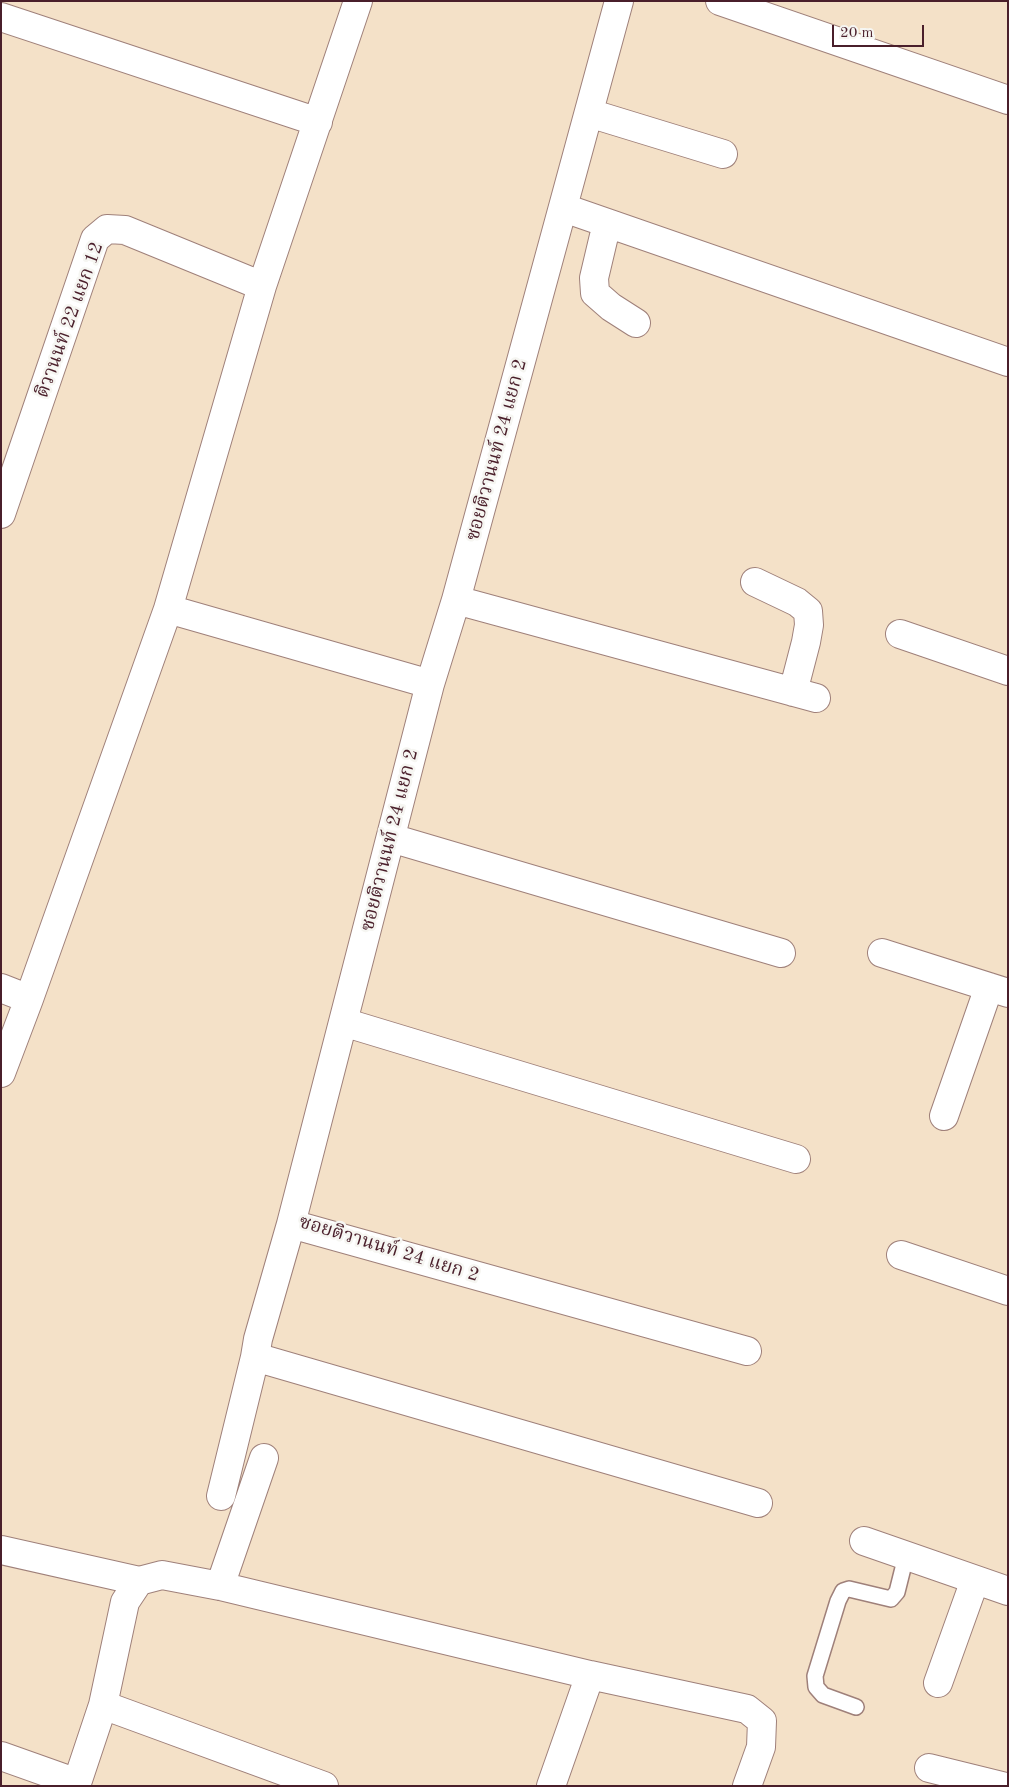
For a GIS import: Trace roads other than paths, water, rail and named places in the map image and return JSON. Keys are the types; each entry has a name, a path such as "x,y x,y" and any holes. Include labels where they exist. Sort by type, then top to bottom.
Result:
{"street":[{"path":"1,1074 30,999 168,609 262,286 358,1"},
{"name":"ซอยติวานนท์ 24 แยก 2","path":"619,1 456,600 430,684 392,838 291,1224 747,1352"},
{"path":"720,1 1008,100"},
{"path":"1,17 318,122"},
{"path":"589,113 723,154"},
{"path":"564,208 1008,362"},
{"path":"607,223 594,278 595,293 611,307 636,323"},
{"name":"ติวานนท์ 22 แยก 12","path":"1,514 95,239 106,229 125,230 262,286"},
{"path":"456,600 804,695 806,642 809,625 808,611 798,602 755,582"},
{"path":"168,609 430,684"},
{"path":"900,634 1008,671"},
{"path":"392,838 781,953"},
{"path":"882,953 998,990 944,1116"},
{"path":"1,988 30,999"},
{"path":"344,1022 796,1160"},
{"path":"220,1496 258,1339 291,1224"},
{"path":"901,1255 1008,1291"},
{"path":"255,1357 758,1503"},
{"path":"220,1586 264,1458"},
{"path":"864,1541 1008,1591"},
{"path":"1,1550 139,1581 162,1575 220,1586 590,1675 747,1709 762,1721 761,1747 748,1786"},
{"path":"938,1683 975,1580"},
{"path":"1,1756 76,1784 103,1705 125,1602 139,1581"},
{"path":"551,1786 590,1675"},
{"path":"103,1705 324,1786"},
{"path":"930,1768 1002,1786"}],"lane":[{"path":"856,1708 823,1695 816,1687 815,1676 838,1601 843,1591 849,1588 884,1598 891,1598 897,1592 906,1556"}]}
